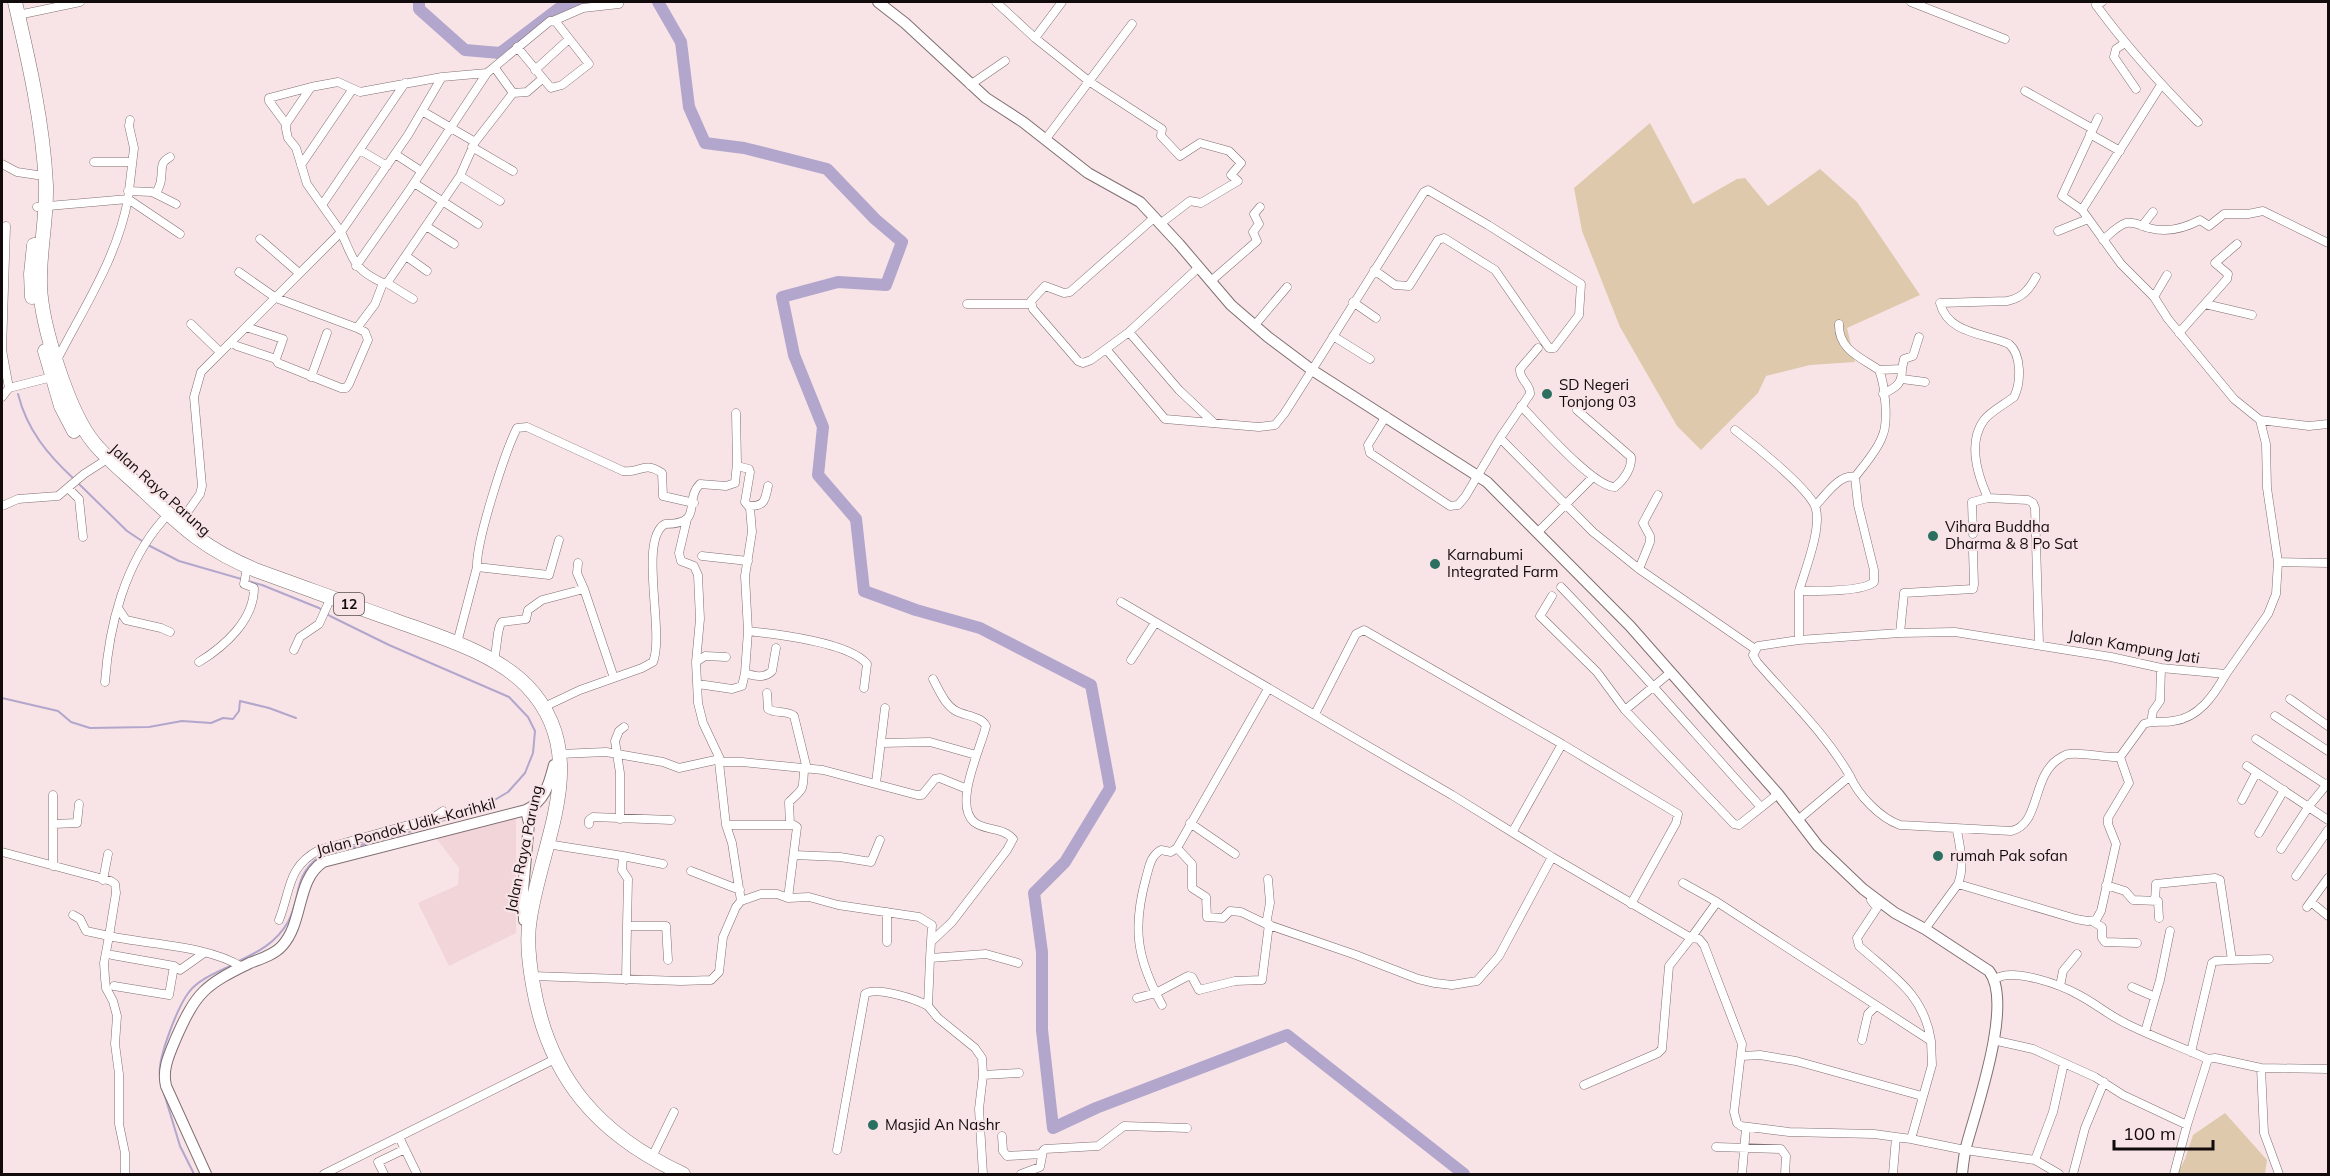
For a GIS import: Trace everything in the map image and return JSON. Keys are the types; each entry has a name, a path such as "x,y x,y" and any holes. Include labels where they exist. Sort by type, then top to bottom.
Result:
{"highway":[{"name":"Jalan Raya Parung","path":"7,2 28,98 42,206 31,289 52,377 61,406 72,427 163,520 206,553 245,578 326,609 388,623 457,644 493,662 525,684 544,707 551,721 559,792 529,921 531,976 544,1032 568,1081 607,1127 651,1159 683,1174"},
{"name":"Jalan Raya Parung","path":"17,8 37,102 43,145 40,286 49,338 71,404 80,423 106,460 208,547 228,559 388,623 493,670 528,699 541,718 557,759 553,799 530,886 525,920 525,967 538,1033 551,1061 581,1106 603,1130 628,1151 670,1174"}],"street":[{"path":"17,8 80,2"},
{"path":"878,2 905,22 970,86 1088,173 1140,202 1231,305 1254,326 1312,370 1478,474 1614,609 1778,794 1818,846 1871,896 1989,971 1995,979 1996,1011 1993,1040 1989,1067 1965,1150 1962,1174"},
{"path":"996,2 1035,38 1090,82 1162,129 1161,136 1179,156 1200,143 1229,151 1240,163 1231,175 1238,181 1201,203 1190,201 1157,220 1070,292 1064,293 1043,286 1030,304"},
{"path":"1035,38 1062,2"},
{"path":"1911,2 2005,39"},
{"path":"2102,2 2096,5 2125,43 2161,85 2198,122"},
{"path":"356,266 487,73 548,22 585,8 619,4"},
{"path":"518,47 549,87 562,85 589,65 588,60 553,21"},
{"path":"1045,140 1132,24"},
{"path":"535,70 569,39"},
{"path":"2125,43 2116,49 2114,57 2136,89"},
{"path":"970,86 1005,61"},
{"path":"495,68 513,93"},
{"path":"413,299 367,276 356,266 341,232 307,184 296,148 287,134 286,124 269,98 337,81 360,92 442,77 487,73"},
{"path":"179,524 200,494 203,480 195,412 195,389 201,372 341,232 395,154 442,77"},
{"path":"357,328 375,304 385,283 460,176 473,145 513,93 527,92 542,79"},
{"path":"322,204 405,83"},
{"path":"2082,210 2161,85"},
{"path":"286,124 311,87"},
{"path":"301,166 352,90"},
{"path":"2025,91 2120,151"},
{"path":"422,111 513,171"},
{"path":"2098,118 2062,195 2064,199 2082,210 2121,264 2154,297 2179,333 2234,399 2260,420 2309,426 2328,424"},
{"path":"57,360 114,251 123,224 134,148 129,126 130,120"},
{"path":"360,150 387,166"},
{"path":"395,154 421,171"},
{"path":"156,194 162,177 160,166 170,157"},
{"path":"94,162 131,162"},
{"path":"5,165 17,172 37,175"},
{"path":"460,176 500,201"},
{"path":"414,183 478,224"},
{"path":"1106,349 1165,419 1266,427 1275,425 1284,414 1353,302 1424,192 1429,190 1581,284 1580,315 1554,348 1549,348 1495,270 1444,238 1438,240 1416,279 1409,286 1395,285 1374,270"},
{"path":"42,206 128,195 156,194 176,204"},
{"path":"128,195 180,234"},
{"path":"1211,281 1257,241 1253,232 1259,224 1254,214 1260,207"},
{"path":"2103,240 2123,225 2132,223 2156,230 2168,230 2188,226 2200,220 2209,226 2224,214 2251,214 2263,211 2328,243"},
{"path":"2142,226 2153,212"},
{"path":"2058,231 2088,219"},
{"path":"6,226 2,350 13,387"},
{"path":"426,226 454,244"},
{"path":"260,239 299,273"},
{"path":"2179,333 2227,279 2228,274 2215,263 2237,244"},
{"path":"406,256 427,271"},
{"path":"966,304 1030,304 1080,362 1086,363 1129,332 1199,267"},
{"path":"231,342 276,359 278,363 311,377 346,388 368,340 365,332 357,328 276,298 239,272"},
{"path":"2154,297 2167,275"},
{"path":"1988,498 1978,468 1977,434 1988,416 2014,397 2018,381 2018,362 2012,345 1958,326 1945,316 1940,303 2016,299 2030,288 2036,277"},
{"path":"1254,326 1287,287"},
{"path":"1353,302 1376,318"},
{"path":"2205,304 2252,315"},
{"path":"191,324 220,352"},
{"path":"1839,324 1840,337 1847,349 1879,370 1902,369"},
{"path":"246,327 284,340 276,359"},
{"path":"1129,332 1179,390 1214,423"},
{"path":"311,377 327,333"},
{"path":"1333,336 1370,359"},
{"path":"1883,394 1893,389 1902,379 1904,359 1913,356 1919,336"},
{"path":"1386,416 1368,445 1370,453 1445,503 1452,506 1458,505 1530,394 1530,390 1520,375 1520,369 1538,348"},
{"path":"1799,591 1859,587 1874,582 1874,570 1858,505 1856,477 1883,437 1885,415 1879,370"},
{"path":"2,397 13,387 52,377"},
{"path":"1902,379 1925,382"},
{"path":"1521,406 1592,478 1608,487 1615,487 1625,476 1632,459 1577,410"},
{"path":"531,976 681,981 715,978 719,972 723,938 741,901 740,890 732,843 726,825 719,761 698,702 696,662 700,619 698,574 694,566 681,561 679,553 687,519 700,484 726,486 733,484 737,477 736,412"},
{"path":"2120,757 2143,725 2151,722 2172,722 2193,714 2208,701 2272,608 2278,562 2267,488 2266,444 2260,420"},
{"path":"457,644 485,526 512,437 517,428 527,428 623,471 630,472 644,466 655,468 662,473 663,496 694,503"},
{"path":"1735,430 1760,449 1799,486 1815,506 1815,531 1799,591 1799,640"},
{"path":"1500,438 1593,532 1638,569 1755,649 1753,655 1757,662 1815,726 1875,808 1894,823 1909,827 1957,830 2011,831 2022,828 2030,815 2043,775 2054,762 2066,754 2120,757"},
{"path":"2,506 18,499 58,496 106,460"},
{"path":"698,684 739,688 743,684 745,673 748,631 745,576 752,532 750,506 745,502 750,470 737,466"},
{"path":"1815,506 1842,478 1856,477"},
{"path":"1538,532 1592,478"},
{"path":"73,483 79,499 83,537"},
{"path":"750,506 763,504 768,486"},
{"path":"1638,569 1650,542 1650,536 1643,523 1658,495"},
{"path":"1973,534 1972,502 1988,498 2028,500 2033,503 2036,508 2039,644"},
{"path":"544,707 580,690 642,668 654,659 657,646 652,555 654,541 661,526 679,524 687,519"},
{"path":"105,682 108,647 131,571 145,543 163,520"},
{"path":"477,567 551,574 559,540"},
{"path":"1900,633 1904,593 1973,589 1973,550"},
{"path":"702,556 748,561"},
{"path":"2278,562 2328,563"},
{"path":"578,563 577,573 614,678"},
{"path":"199,662 225,643 251,611 254,588 245,578"},
{"path":"1561,587 1608,636 1652,688 1760,806"},
{"path":"493,662 498,650 498,627 502,622 524,620 527,618 528,610 542,600 584,589"},
{"path":"1552,596 1540,616 1597,672 1625,710 1732,823 1739,825 1760,806 1778,794"},
{"path":"1121,602 1513,831 1551,857 1631,904 1691,938 1699,939 1704,945 1740,1036 1742,1056 1734,1112 1737,1123 1746,1128 1911,1139 1965,1150 2036,1160 2060,1174"},
{"path":"118,608 126,620 170,632"},
{"path":"294,650 300,637 316,627 326,609"},
{"path":"1131,660 1155,623"},
{"path":"1315,714 1356,634 1364,630 1562,744 1678,814 1676,823 1631,904"},
{"path":"748,631 815,640 859,657 867,664 864,688"},
{"name":"Jalan Kampung Jati","path":"1755,649 1764,644 1799,640 1900,633 1955,632 2039,644 2161,668 2226,674"},
{"path":"745,673 760,676 770,674 776,648"},
{"path":"696,662 705,656 726,657"},
{"path":"2151,722 2152,714 2160,700 2161,668"},
{"path":"1625,710 1671,672"},
{"path":"932,941 952,922 1008,850 1013,838 1006,832 977,824 972,820 968,810 967,789 985,724 955,711 933,679"},
{"path":"1162,1005 1148,975 1138,939 1138,913 1152,858 1161,850 1171,852 1177,848 1268,689"},
{"path":"767,693 768,709 790,713 794,716 805,769 803,788 789,802 790,825"},
{"path":"2290,699 2328,726"},
{"path":"876,783 885,708"},
{"path":"2275,716 2328,751"},
{"path":"620,819 616,735 624,727"},
{"path":"2256,739 2328,785 2309,806 2281,849"},
{"path":"881,743 930,742 976,755"},
{"path":"1513,831 1562,744"},
{"path":"525,920 523,890 529,823 526,810 540,802 550,782 557,759 606,752 663,762 679,768 719,761 840,773 922,795 935,779 940,778 967,789"},
{"path":"2092,921 2099,917 2101,911 2116,844 2108,821 2129,783 2120,757"},
{"path":"2247,766 2328,820"},
{"path":"2242,800 2256,772"},
{"path":"1799,819 1850,776"},
{"path":"2259,833 2284,790"},
{"path":"52,866 53,795"},
{"path":"53,824 77,823 79,804"},
{"name":"Jalan Pondok Udik–Karihkil","path":"206,1174 166,1086 164,1073 169,1054 195,999 209,986 275,952 283,945 296,921 307,879 313,869 322,862 526,810"},
{"path":"279,920 293,874 304,858 319,850 433,818 443,811"},
{"path":"589,824 589,819 593,817 671,820"},
{"path":"1190,823 1235,854"},
{"path":"412,824 416,837"},
{"path":"726,825 790,825 797,827 788,897"},
{"path":"1925,929 1958,884 1962,862 1957,830"},
{"path":"2296,876 2328,830"},
{"path":"794,855 840,857 871,862 874,860 879,840"},
{"path":"547,844 663,864"},
{"path":"1177,848 1192,864 1192,888 1206,897 1207,916 1223,918 1230,911 1234,911 1418,979 1452,985 1477,981 1499,956 1551,857"},
{"path":"2,852 111,881 116,888 104,963 106,988 117,1016 115,1044 119,1074 119,1124 126,1163 124,1174"},
{"path":"103,880 108,854"},
{"path":"623,856 622,870 628,879 626,980"},
{"path":"691,871 740,890"},
{"path":"2155,901 2156,884 2218,878 2232,960"},
{"path":"1137,998 1156,993 1188,976 1192,978 1199,990 1235,981 1262,980 1270,903 1268,879"},
{"path":"2328,879 2309,904 2328,916"},
{"path":"1683,883 1717,902 1931,1041"},
{"path":"1958,884 2076,919 2092,921 2102,927 2102,938 2105,942 2137,943"},
{"path":"2106,885 2125,891 2133,900 2160,903 2159,918"},
{"path":"741,901 761,894 809,897 838,905 919,917 927,921 932,925 928,1006"},
{"path":"1871,896 1877,908 1857,938 1859,946 1906,987 1928,1020 1932,1065 1911,1139"},
{"path":"1584,1086 1658,1053 1662,1049 1665,1042 1669,966 1717,902"},
{"path":"886,942 887,912"},
{"path":"72,915 80,919 86,931 204,953 229,959 242,967"},
{"path":"627,926 666,926 668,960"},
{"path":"2145,1032 2170,931"},
{"path":"112,955 174,966 180,970 204,953"},
{"path":"930,958 986,954 1018,963"},
{"path":"2060,986 2063,971 2077,954"},
{"path":"2191,1052 2212,963 2269,959"},
{"path":"114,986 169,994 174,966"},
{"path":"1995,979 2007,974 2018,975 2060,986 2081,996 2113,1017 2208,1059 2215,1058 2261,1068 2328,1069"},
{"path":"2132,987 2155,997"},
{"path":"837,1150 865,994 869,991 886,993 920,1001 928,1006 938,1018 980,1054 983,1075 979,1109 983,1174"},
{"path":"1862,1040 1868,1014 1876,1006"},
{"path":"1993,1040 2033,1049 2104,1082 2123,1095 2187,1125"},
{"path":"1742,1056 1760,1055 1796,1060 1922,1096"},
{"path":"2174,1174 2208,1059"},
{"path":"324,1174 551,1061"},
{"path":"2036,1160 2054,1112 2064,1063"},
{"path":"2261,1068 2264,1133 2279,1174"},
{"path":"983,1075 1019,1073"},
{"path":"2073,1174 2085,1128 2104,1082"},
{"path":"651,1159 674,1112"},
{"path":"1021,1174 1040,1167 1043,1151 1048,1148 1098,1146 1127,1125 1187,1128"},
{"path":"1742,1174 1746,1128"},
{"path":"1002,1136 1003,1150 1007,1156 1042,1154"},
{"path":"399,1137 417,1174"},
{"path":"1893,1174 1896,1137"},
{"path":"1716,1147 1781,1149 1786,1156 1785,1174"},
{"path":"384,1174 378,1162 405,1149"}],"shaded area":[{"path":"1650,123 1693,204 1737,179 1745,178 1768,206 1820,169 1857,202 1920,295 1847,328 1855,362 1810,365 1766,376 1758,393 1701,450 1677,426 1620,327 1582,231 1574,188"},
{"path":"516,816 516,933 449,966 418,903 458,885 459,868 436,838"},
{"path":"2225,1113 2267,1160 2265,1174 2177,1174 2193,1135"}],"waterway":[{"path":"419,2 419,9 465,50 500,53 558,9 597,2"},
{"path":"658,2 681,42 689,107 705,143 744,148 827,169 875,219 902,242 886,285 838,282 782,297 794,355 823,427 818,475 856,519 864,591 916,610 980,628 1091,685 1110,788 1065,862 1034,893 1042,952 1042,1030 1053,1128 1096,1108 1287,1035 1464,1174"},
{"path":"18,394 27,419 40,441 74,479"},
{"path":"78,483 127,531 148,545 179,561 262,585 319,608 330,616 389,645 509,697 528,717 535,731 533,753 525,773 508,792 483,807 409,832 320,856 311,864 301,879 292,913 278,936 266,946 237,962"},
{"path":"2,698 58,711 71,722 90,728 149,727 182,721 211,723 223,718 233,719 239,711 240,701 296,718"},
{"path":"160,1076 165,1046 184,999 198,983 232,965"},
{"path":"163,1090 180,1146 194,1174"}],"place":[{"name":"SD Negeri Tonjong 03","path":"1547,394"},
{"name":"Vihara Buddha Dharma & 8 Po Sat","path":"1933,536"},
{"name":"Karnabumi Integrated Farm","path":"1435,564"},
{"name":"rumah Pak sofan","path":"1938,856"},
{"name":"Masjid An Nashr","path":"873,1125"}]}
